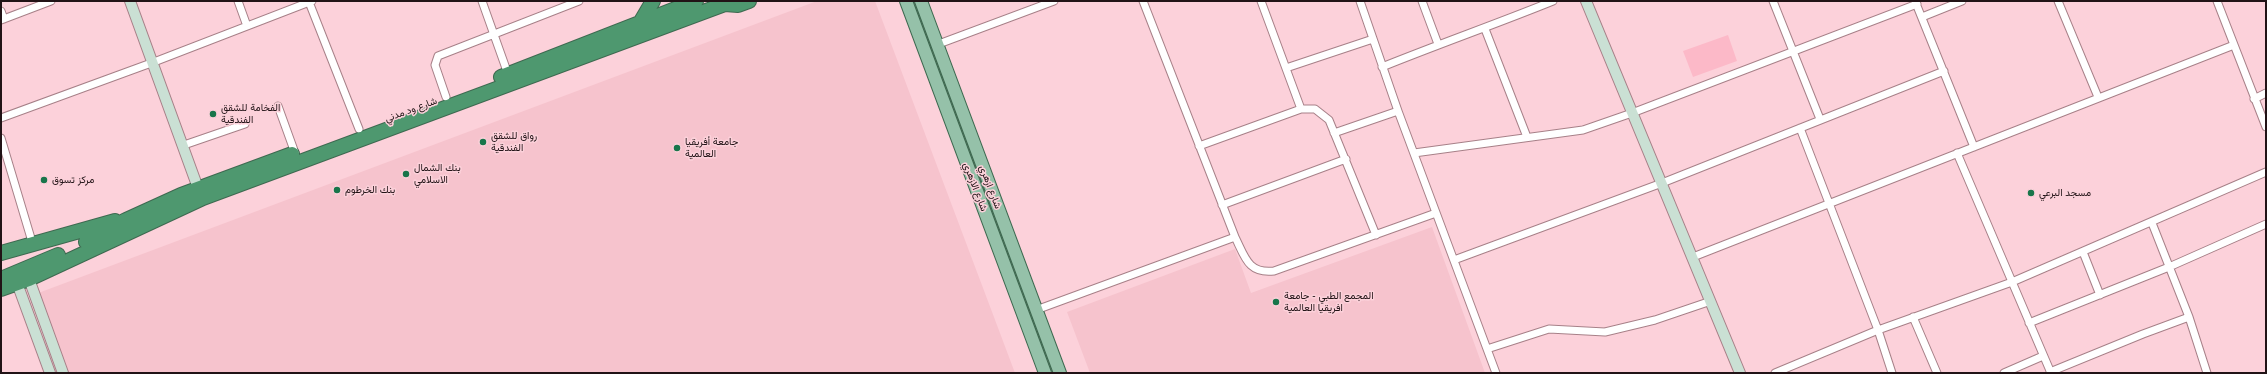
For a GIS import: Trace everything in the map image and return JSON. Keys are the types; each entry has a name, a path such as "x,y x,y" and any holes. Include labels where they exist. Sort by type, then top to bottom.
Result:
{"highway":[{"path":"640,23 653,1"},
{"name":"شارع ود مدني","path":"133,221 198,188 508,74 672,11 691,5 729,3 738,5 749,1"},
{"name":"شارع ود مدني","path":"133,221 177,208 672,11"},
{"path":"1,253 33,245 88,227 133,221"},
{"path":"1,279 133,221"},
{"path":"1,289 23,281 133,221"}],"main road":[{"name":"شارع الازهري","path":"906,1 948,95 1045,373"},
{"name":"شارع ازهري","path":"920,1 936,45 948,95 1036,310 1060,373"}],"street":[{"path":"1,11 3,20 51,1"},
{"path":"130,1 154,62 198,188"},
{"path":"238,1 247,26"},
{"path":"482,1 508,74"},
{"path":"446,97 435,64 438,56 579,1"},
{"path":"936,45 1054,1"},
{"path":"1143,1 1235,237 1246,260 1255,269 1262,272 1274,271 1436,213"},
{"path":"1262,1 1301,109"},
{"path":"1360,1 1398,111 1496,373"},
{"path":"1422,1 1438,44"},
{"path":"1382,66 1438,44 1485,29 1553,1"},
{"path":"1586,1 1740,373"},
{"path":"1773,1 1820,119"},
{"path":"1922,17 1962,1"},
{"path":"2058,1 2098,97"},
{"path":"2217,1 2266,127"},
{"path":"1,118 311,2 359,129"},
{"path":"1414,153 1583,130 1632,113 1916,2 1974,147"},
{"path":"1485,29 1527,137"},
{"path":"1286,68 1373,39"},
{"path":"1693,257 2098,97 2234,45"},
{"path":"1454,260 1662,183 1944,71"},
{"path":"2254,99 2266,93"},
{"path":"278,106 296,152"},
{"path":"1199,146 1301,109 1315,109 1329,120 1376,235"},
{"path":"1334,133 1398,111"},
{"path":"184,145 245,124"},
{"path":"1800,128 1878,330 1892,373"},
{"path":"1,138 33,245"},
{"path":"1957,153 2051,373 2142,334 2189,317"},
{"path":"1222,205 1346,159"},
{"path":"1776,373 1878,330 2012,282 2152,223 2266,172"},
{"path":"2152,223 2189,317 2206,373"},
{"path":"2029,323 2169,267 2266,224"},
{"path":"1036,310 1235,237"},
{"path":"2083,252 2100,295"},
{"path":"23,281 50,373"},
{"path":"23,281 63,373"},
{"path":"1487,349 1549,329 1605,332 1655,320 1711,301"},
{"path":"1913,317 1937,373"},
{"path":"2004,373 2044,356"}],"shaded area":[{"name":"جامعة أفريقيا العالمية","path":"817,1 875,1 1015,373 62,373 33,295"},
{"path":"1728,35 1737,61 1693,77 1683,51"},
{"name":"المجمع الطبي - جامعة افريقيا العالمية","path":"1432,227 1485,373 1090,373 1067,312 1235,249 1251,293"}],"place":[{"name":"الفخامة للشقق الفندقية","path":"213,114"},
{"name":"رواق للشقق الفندقية","path":"483,142"},
{"name":"جامعة أفريقيا العالمية","path":"677,148"},
{"name":"بنك الشمال الاسلامي","path":"406,174"},
{"name":"مركز تسوق","path":"44,180"},
{"name":"بنك الخرطوم","path":"337,190"},
{"name":"مسجد البرعي","path":"2031,193"},
{"name":"المجمع الطبي - جامعة افريقيا العالمية","path":"1276,302"}]}
